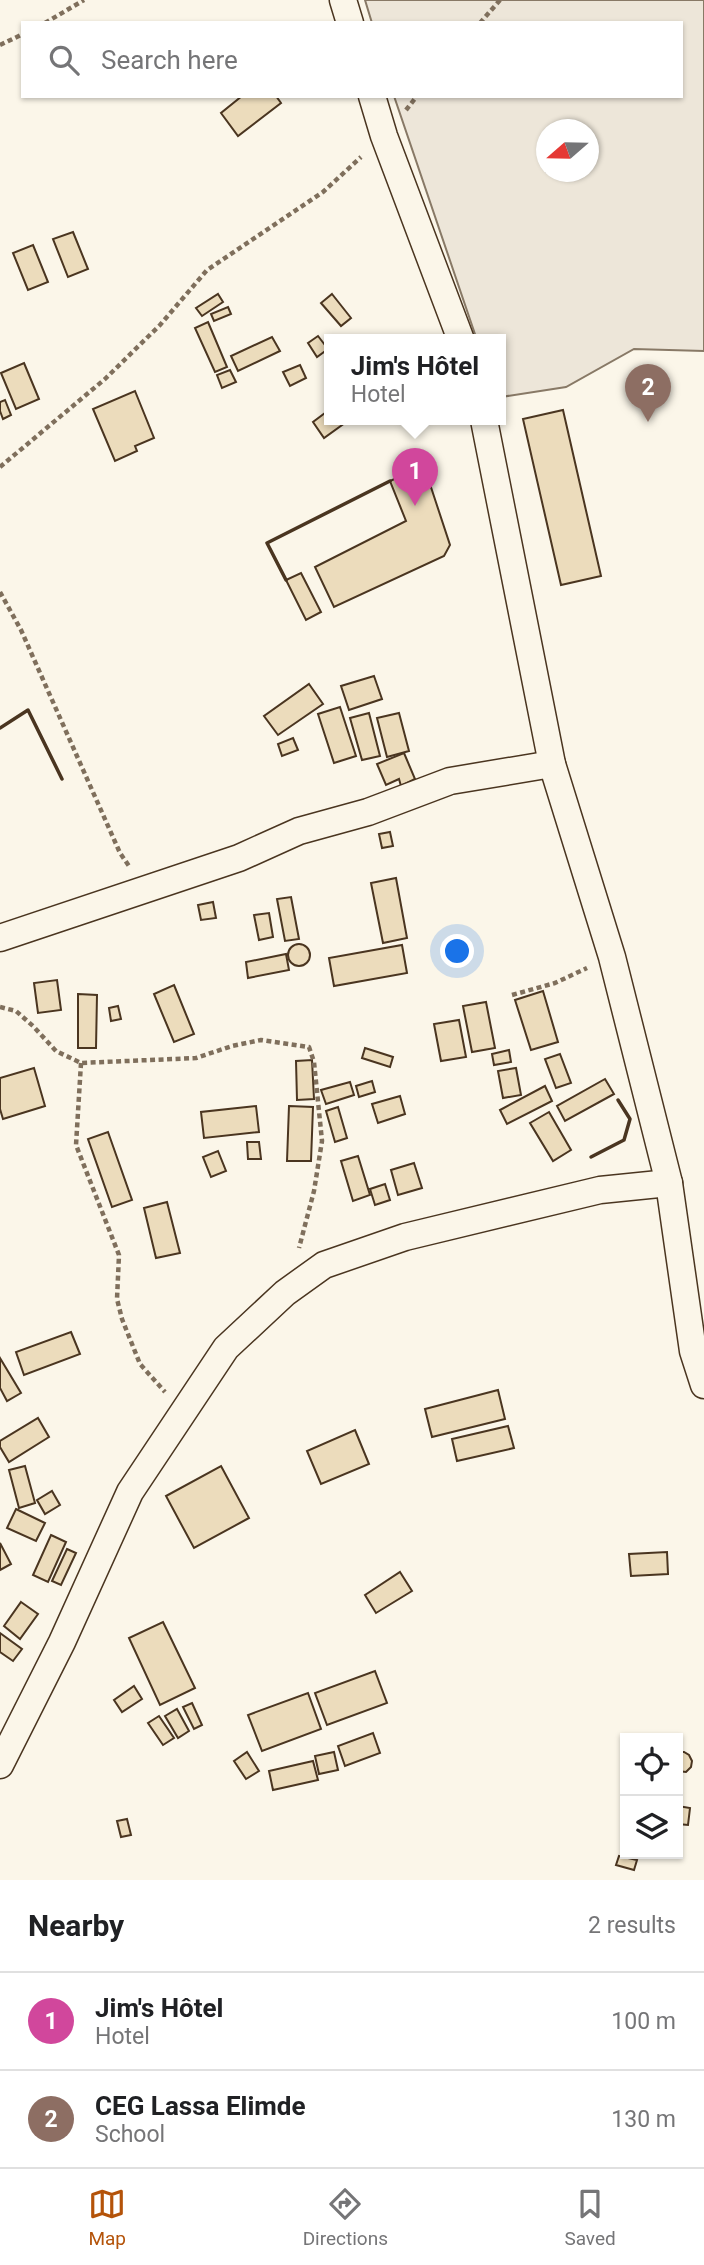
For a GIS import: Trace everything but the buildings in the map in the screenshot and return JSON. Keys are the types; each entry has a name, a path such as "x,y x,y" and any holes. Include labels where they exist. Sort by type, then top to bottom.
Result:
{"street":[{"path":"343,0 349,21"},
{"path":"373,98 384,136 459,334"},
{"path":"485,425 552,764 611,957 669,1183 693,1351 704,1385"},
{"path":"0,938 239,858 299,831 368,812 450,781 552,764"},
{"path":"0,1765 62,1642 130,1492 226,1348 285,1293 324,1265 405,1237 600,1190 669,1183"}],"path":[{"path":"48,21 84,0"},
{"path":"482,21 500,0"},
{"path":"0,45 21,35"},
{"path":"0,467 105,379 160,326 207,270 323,192 384,136 415,98"},
{"path":"0,592 21,630 120,853 147,889"},
{"path":"512,995 555,983 611,957"},
{"path":"0,1007 16,1011 56,1051 80,1063 196,1058 232,1045 261,1040 309,1047 314,1062 322,1141 314,1191 285,1293"},
{"path":"80,1063 76,1145 119,1255 117,1299 122,1319 140,1364 185,1413"}],"shaded area":[{"path":"365,0 704,0 704,351 634,349 566,387 506,396 506,334 475,334 395,98 683,98 683,21 371,21"}],"wall":[{"path":"286,580 267,543 390,481"},
{"path":"0,728 28,710 62,779"},
{"path":"591,1157 624,1140 630,1119 618,1100"}],"place":[{"name":"CEG Lassa Elimde","path":"648,422"},
{"name":"Jim's Hôtel","path":"415,506"}]}
